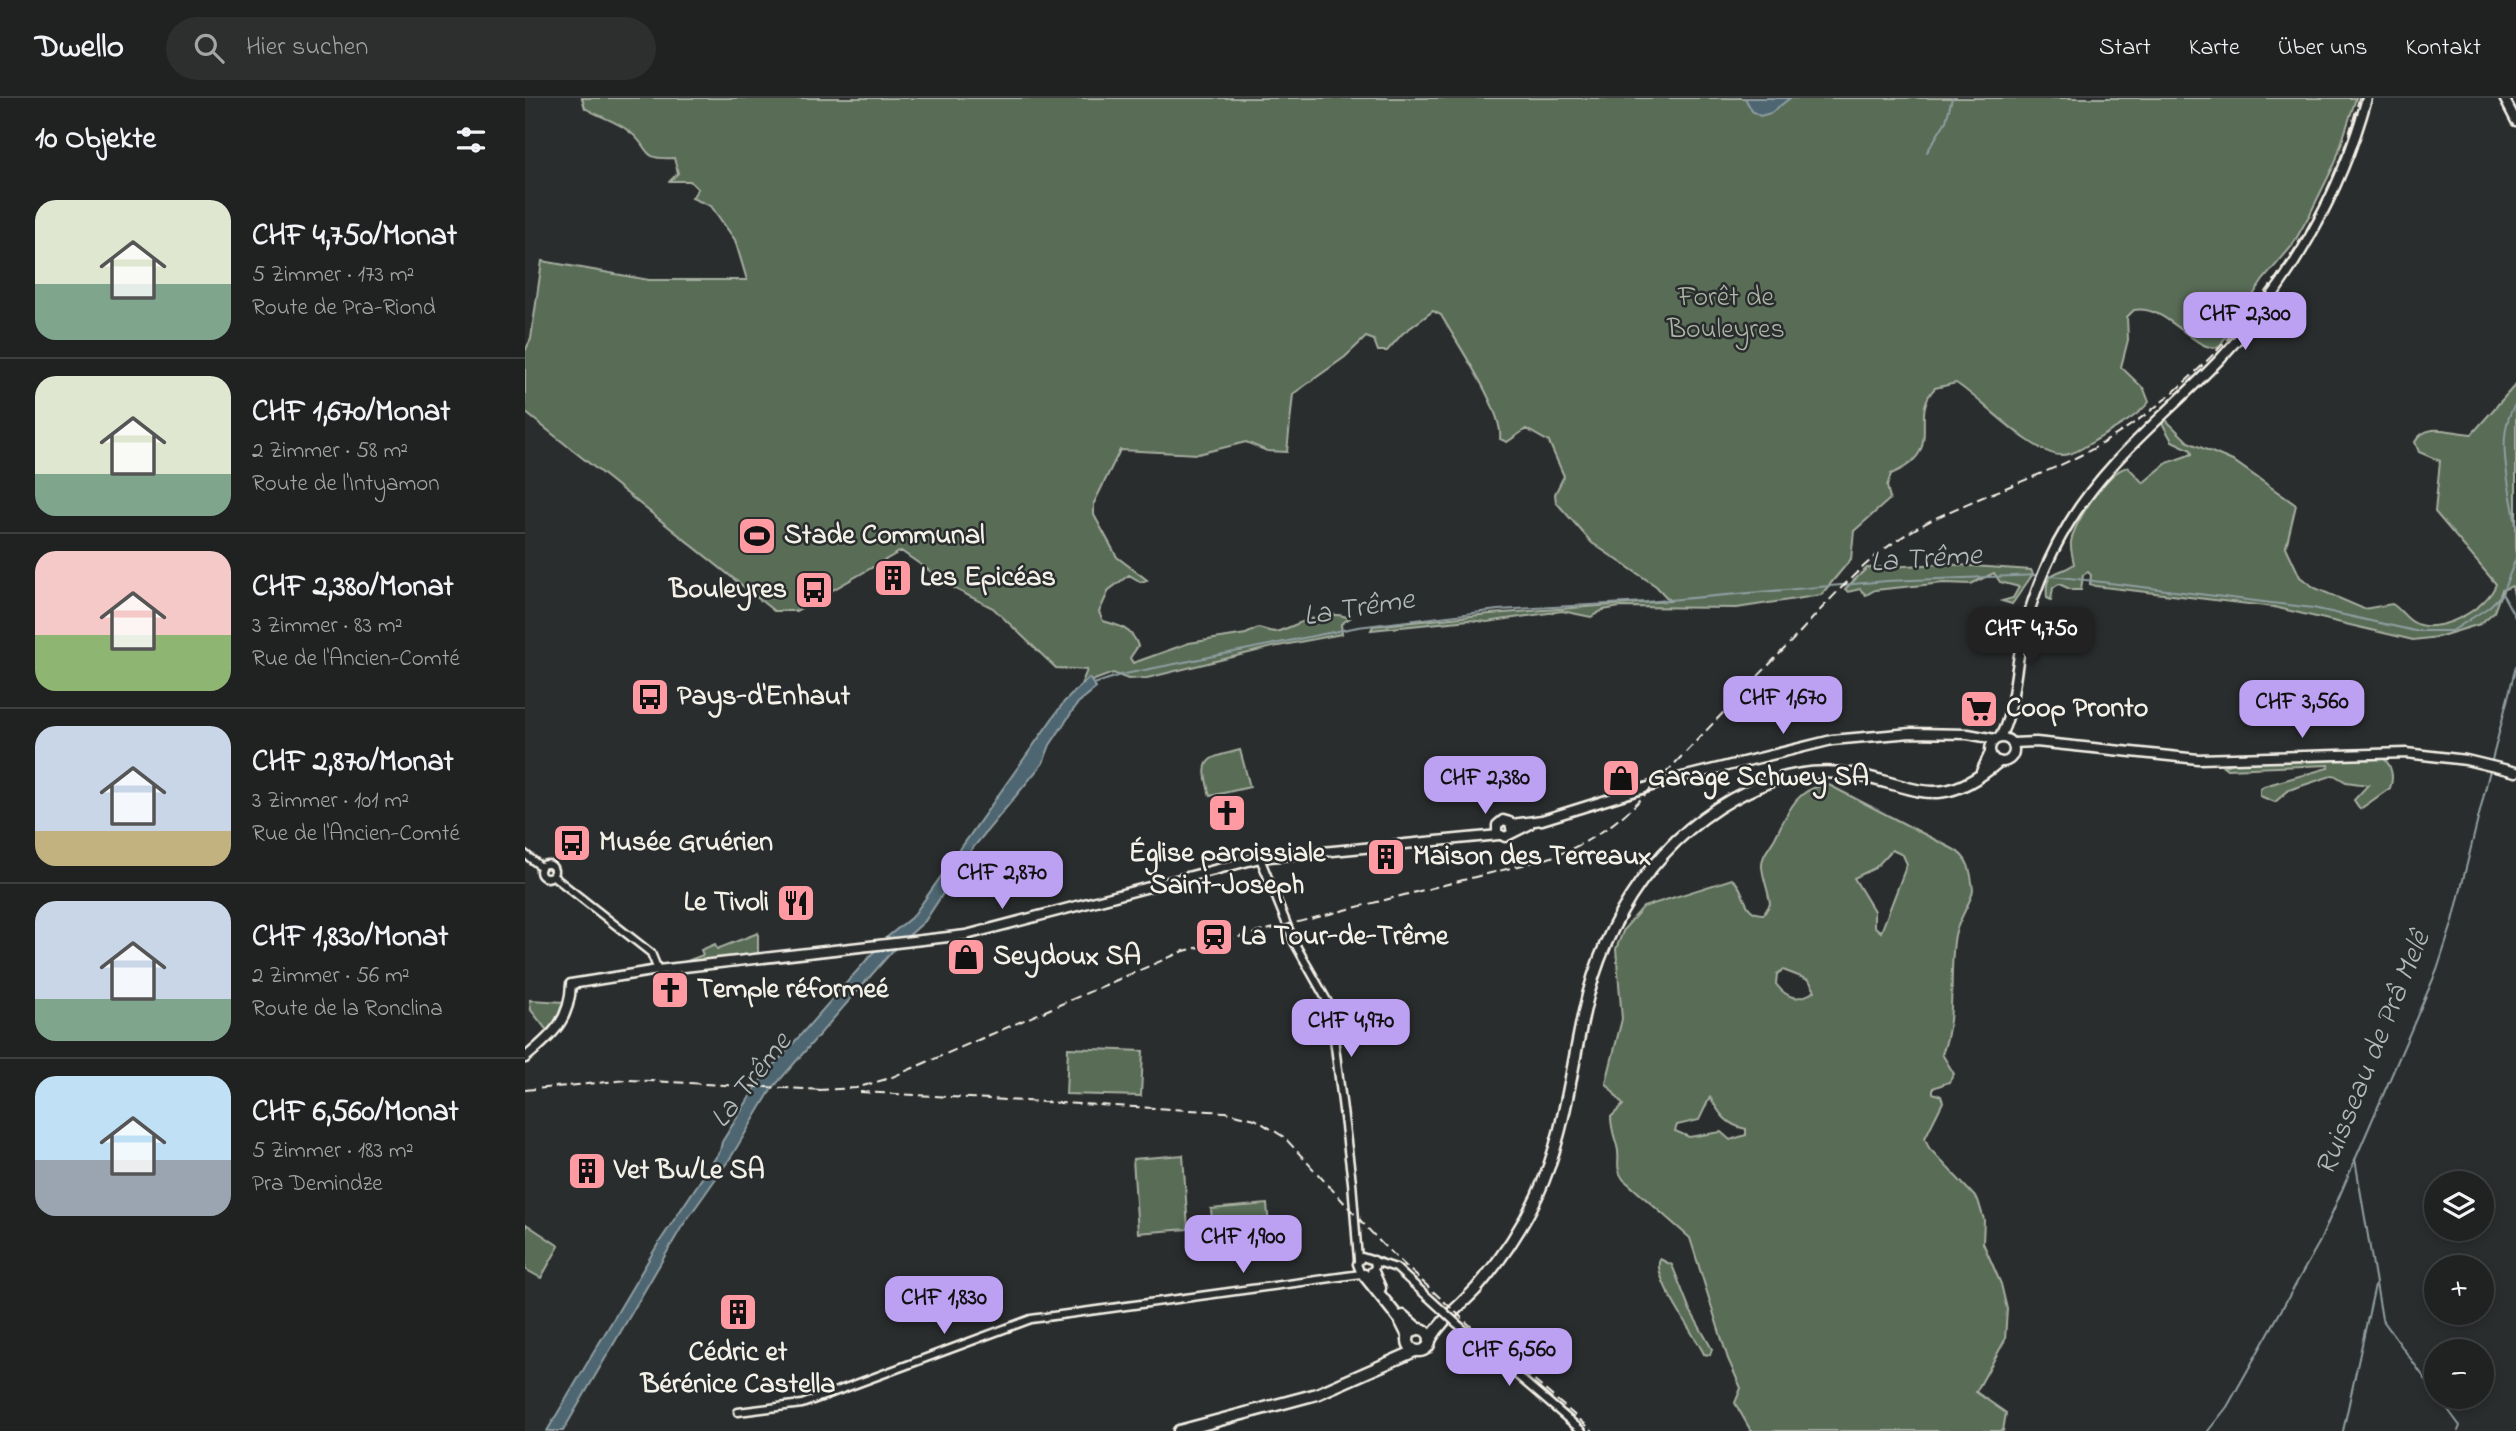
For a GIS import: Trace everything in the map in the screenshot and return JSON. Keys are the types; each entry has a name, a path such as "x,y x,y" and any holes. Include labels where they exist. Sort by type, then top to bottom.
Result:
{"highway":[{"path":"1977,778 1990,753"},
{"path":"1391,1359 1408,1338 1442,1314 1491,1270 1511,1243 1537,1196 1559,1136 1586,1002 1600,955 1630,897 1669,848 1727,802 1780,778 1811,773 1842,773 1926,793 1952,791 1999,762"},
{"path":"1368,1272 1407,1320 1421,1329 1430,1340"},
{"path":"1368,1272 1401,1320 1415,1350"},
{"path":"1179,1431 1310,1396 1355,1378 1391,1359 1426,1349 1442,1314"}],"main road":[{"path":"1990,753 2008,715 2029,612 2048,564 2069,524 2101,477 2137,437 2221,358 2288,269 2330,197 2367,98"},
{"path":"2504,98 2516,121"},
{"path":"2008,715 2014,753"},
{"path":"525,1058 548,1038 566,1015 571,984 659,970 983,932 1261,858 1419,845 1473,835 1505,837 1512,829 1653,786 1832,740 1879,733 1958,735 2179,758 2392,752 2443,756 2516,772"},
{"path":"1958,735 1977,741 1999,762 2008,761 2014,753 2042,743"},
{"path":"1473,835 1503,820 1512,829"},
{"path":"1497,825 1499,835"}],"street":[{"path":"525,854 541,867 551,865 555,871 553,876 652,953 659,970"},
{"path":"1261,858 1294,942 1330,1006 1358,1233 1357,1262 1368,1272"},
{"path":"1358,1233 1371,1258 1368,1272"},
{"path":"1342,1275 1357,1262 1371,1258 1394,1267 1442,1314 1455,1322 1582,1431"},
{"path":"738,1412 802,1404 1031,1319 1394,1267"}],"green space":[{"name":"Forêt de Bouleyres","path":"582,98 2356,98 2335,163 2310,214 2292,246 2263,280 2219,347 2200,343 2158,314 2134,310 2127,317 2128,340 2121,367 2144,389 2149,402 2127,421 2082,448 2062,455 2050,453 2022,436 1956,383 1935,388 1927,399 1924,410 1923,444 1918,455 1908,465 1891,474 1887,486 1890,499 1854,531 1851,559 1821,595 1737,608 1620,607 1603,610 1591,617 1562,611 1487,622 1469,620 1371,630 1373,626 1490,614 1670,601 1656,586 1592,543 1556,502 1555,494 1564,476 1549,442 1526,429 1507,442 1500,439 1495,412 1487,395 1441,315 1433,311 1402,334 1387,351 1378,351 1374,340 1366,337 1345,357 1293,394 1287,452 1267,451 1246,442 1198,454 1120,450 1094,503 1094,515 1117,557 1147,580 1141,582 1129,575 1109,590 1099,612 1103,621 1119,626 1133,635 1138,646 1130,658 1133,663 1189,643 1246,634 1258,628 1276,632 1323,616 1341,615 1350,618 1341,624 1342,634 1273,647 1147,678 1128,679 1113,673 1081,685 1087,670 1056,668 993,608 957,590 901,551 796,611 774,611 525,412 525,351 531,339 542,261 649,280 747,280 735,240 711,206 692,198 698,189 690,181 670,181 678,173 674,158 650,155 625,128 585,108"},
{"path":"2516,384 2516,604 2512,586 2502,590 2494,612 2480,624 2438,637 2413,640 2274,607 2095,586 2090,584 2091,575 2088,572 2083,575 2081,590 2072,590 2059,584 2053,588 2051,600 2047,598 2050,577 2074,564 2071,545 2078,522 2093,498 2111,478 2128,467 2143,483 2167,463 2192,454 2191,450 2172,441 2162,423 2166,420 2188,442 2235,462 2296,505 2286,547 2300,577 2315,588 2364,609 2392,604 2410,620 2423,626 2435,626 2461,618 2483,602 2496,584 2435,512 2440,461 2419,452 2415,442 2426,431 2433,430 2472,434"},
{"path":"1944,564 2031,570 2033,574 2012,604 2002,601 2013,598 2019,587 2000,582 1994,573 1971,584 1944,583 1894,588 1875,590 1866,595 1860,589 1848,592 1845,589 1867,568"},
{"path":"1240,750 1250,787 1210,796 1205,774 1208,762 1212,758"},
{"path":"2349,756 2383,758 2391,772 2390,788 2360,809 2354,800 2368,785 2346,782 2334,775 2289,790 2275,802 2260,796 2260,789 2264,786 2328,768 2329,765 2227,769 2223,766 2238,762"},
{"path":"1829,785 1953,849 1963,856 1970,871 1973,890 1955,935 1951,1010 1942,1054 1954,1074 1949,1082 1933,1088 1933,1093 1941,1096 1943,1102 1925,1138 1929,1148 1978,1200 1984,1220 1983,1243 2001,1284 2007,1309 2005,1340 1976,1392 2006,1413 2003,1431 1751,1431 1735,1403 1741,1388 1728,1359 1690,1238 1623,1179 1619,1171 1611,1117 1623,1105 1606,1083 1622,1019 1616,949 1624,929 1643,907 1732,879 1737,883 1751,910 1764,914 1770,904 1762,867 1764,855 1795,802 1801,795 1818,786","holes":["1892,850 1903,855 1907,864 1881,932 1874,926 1874,911 1854,878 1875,868","1783,970 1809,980 1815,991 1799,997 1789,996 1776,984 1777,974","1710,1097 1728,1121 1746,1129 1746,1135 1730,1140 1721,1132 1689,1137 1675,1131 1677,1125 1699,1120"]},
{"path":"758,933 758,954 679,964 703,955 701,950 715,944 717,949"},
{"path":"530,1000 564,1002 563,1013 549,1033 531,1010"},
{"path":"1068,1048 1143,1051 1141,1096 1066,1094"},
{"path":"1183,1155 1188,1229 1138,1233 1133,1159"},
{"path":"1267,1204 1270,1237 1214,1242 1211,1209"},
{"path":"526,1224 559,1246 541,1278 525,1269"},
{"path":"1660,1259 1672,1265 1690,1310 1712,1349 1710,1355 1704,1354 1675,1306 1662,1278"}],"water":[{"path":"1745,98 1790,98 1771,113 1760,116 1752,111"},
{"path":"1089,678 1096,688 1078,703 1050,745 1043,763 972,849 925,921 895,948 771,1090 731,1157 681,1228 563,1431 547,1431 658,1244 720,1151 722,1142 759,1082 886,938 913,916 1064,702"}],"waterway":[{"path":"1927,152 1946,121 1952,98"},
{"name":"La Trême","path":"2516,403 2509,416 2505,447 2505,463 2516,526"},
{"name":"La Trême","path":"2045,575 2313,608 2415,631 2452,631 2489,607 2502,594 2516,558"},
{"name":"La Trême","path":"1094,684 1120,675 1358,627 1498,610 1646,602 1887,581 2039,575"},
{"path":"2503,595 2516,619"},
{"name":"Ruisseau de Prâ Melê","path":"2491,764 2516,666"},
{"name":"Ruisseau de Prâ Melê","path":"2208,1431 2227,1407 2320,1241 2437,970 2453,921 2490,770"},
{"path":"2355,1159 2382,1319 2424,1377"},
{"path":"2343,1431 2375,1285"},
{"path":"2448,1409 2460,1426 2458,1431"}],"railway":[{"path":"818,1090 856,1088 890,1078 1184,951 1542,860 1580,845 1603,831 1635,805 1859,570 1886,548 1908,533 1956,508 2081,455 2128,427 2174,392 2217,351 2256,305 2291,256 2320,204 2343,151 2359,98"},
{"path":"525,1090 628,1080 825,1090"},
{"path":"860,1092 1226,1112 1255,1119 1284,1137 1382,1244 1476,1331 1593,1431"}],"place":[{"name":"Stade Communal","path":"757,536"},
{"name":"Les Epicéas","path":"893,578"},
{"name":"Bouleyres","path":"814,590"},
{"name":"Pays-d'Enhaut","path":"650,697"},
{"name":"Coop Pronto","path":"1979,709"},
{"name":"Garage Schwey SA","path":"1621,778"},
{"name":"Église paroissiale Saint-Joseph","path":"1227,813"},
{"name":"Musée Gruérien","path":"572,843"},
{"name":"Maison des Terreaux","path":"1386,857"},
{"name":"Le Tivoli","path":"796,903"},
{"name":"La Tour-de-Trême","path":"1214,937"},
{"name":"Seydoux SA","path":"966,957"},
{"name":"Temple réformeé","path":"670,990"},
{"name":"Vet Bu/Le SA","path":"587,1171"},
{"name":"Cédric et Bérénice Castella","path":"738,1312"}]}
